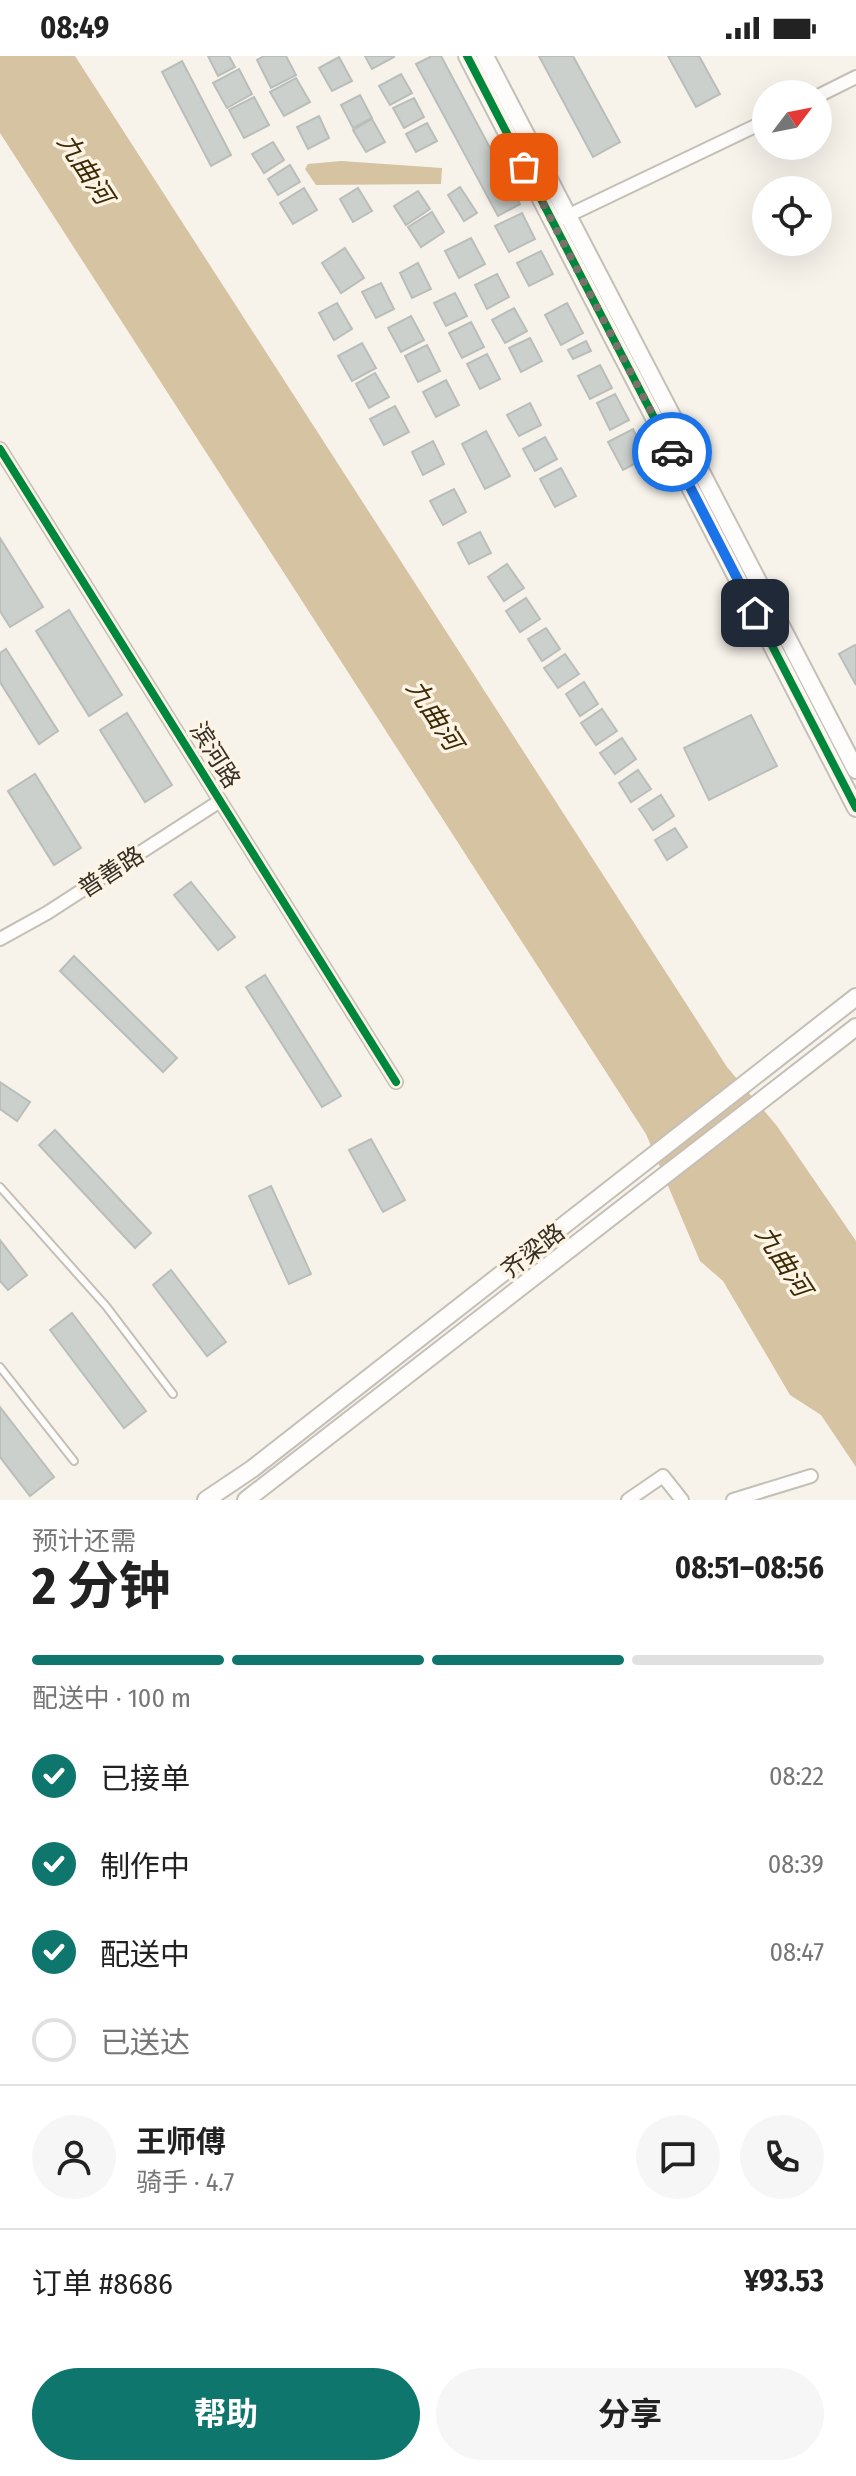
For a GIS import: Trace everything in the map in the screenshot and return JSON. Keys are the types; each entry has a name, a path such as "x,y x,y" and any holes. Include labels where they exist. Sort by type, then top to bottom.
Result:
{"street":[{"path":"467,56 560,219 856,770"},
{"path":"485,56 560,219 856,808"},
{"path":"832,89 856,77"},
{"path":"560,219 752,128"},
{"name":"滨河路","path":"0,449 396,1082"},
{"name":"普善路","path":"0,939 47,913 220,801"},
{"name":"齐梁路","path":"206,1500 252,1469 618,1186 856,997"},
{"name":"齐梁路","path":"246,1500 632,1204 856,1027"},
{"path":"628,1500 663,1476 682,1500"},
{"path":"733,1500 811,1476"}],"lane":[{"path":"0,1187 106,1306 173,1394"},
{"path":"0,1367 74,1461"}],"water":[{"name":"九曲河","path":"0,56 75,56 727,1067 777,1126 856,1241 856,1467 821,1415 790,1395 723,1281 700,1261 646,1134 0,133"},
{"path":"341,161 442,168 441,184 316,185 305,169 308,164"}],"building":[{"path":"208,56 229,56 235,67 218,76"},
{"path":"264,56 286,56 296,75 271,88 257,60"},
{"path":"365,56 393,56 394,57 372,69"},
{"path":"432,56 441,56 520,204 498,216 416,64"},
{"path":"539,56 573,56 620,142 593,157"},
{"path":"668,56 699,56 720,94 696,107"},
{"path":"339,57 352,81 332,91 319,68"},
{"path":"182,61 231,155 211,166 162,72"},
{"path":"239,69 252,94 227,108 213,83"},
{"path":"401,74 412,93 390,105 379,86"},
{"path":"296,78 310,102 284,116 270,92"},
{"path":"360,95 372,118 353,128 341,105"},
{"path":"254,97 269,125 244,138 229,110"},
{"path":"414,98 424,117 404,128 393,108"},
{"path":"319,116 329,138 308,149 297,127"},
{"path":"372,119 385,142 366,152 353,130"},
{"path":"427,123 437,141 416,152 406,134"},
{"path":"273,142 284,160 264,173 252,154"},
{"path":"290,165 300,182 278,195 268,179"},
{"path":"460,187 477,213 464,221 448,195"},
{"path":"304,188 317,210 293,224 280,203"},
{"path":"358,188 372,211 353,222 340,199"},
{"path":"418,191 430,209 406,225 394,206"},
{"path":"432,212 444,232 421,247 408,227"},
{"path":"522,213 535,239 509,252 495,226"},
{"path":"471,238 485,264 459,278 445,251"},
{"path":"345,248 364,278 341,293 322,263"},
{"path":"541,251 553,274 529,286 517,263"},
{"path":"418,263 431,289 412,298 400,273"},
{"path":"497,274 509,297 487,309 475,285"},
{"path":"381,283 394,309 376,318 362,292"},
{"path":"455,293 467,316 446,326 434,303"},
{"path":"337,303 352,329 334,340 319,313"},
{"path":"567,303 583,333 561,345 545,315"},
{"path":"514,308 527,331 505,343 492,320"},
{"path":"411,316 424,340 401,352 388,328"},
{"path":"471,322 484,347 462,358 449,333"},
{"path":"530,338 542,361 521,372 509,348"},
{"path":"586,341 591,351 573,359 568,350"},
{"path":"362,343 376,368 352,381 338,356"},
{"path":"427,345 440,371 418,382 405,356"},
{"path":"487,354 500,379 480,389 467,364"},
{"path":"600,365 612,388 590,399 578,376"},
{"path":"375,373 389,397 369,408 356,384"},
{"path":"446,380 459,405 436,417 423,392"},
{"path":"615,394 629,420 610,430 597,403"},
{"path":"530,403 541,425 519,436 507,415"},
{"path":"395,406 409,432 384,445 370,419"},
{"path":"633,429 647,457 623,470 608,442"},
{"path":"486,431 510,476 485,489 462,444"},
{"path":"545,437 557,459 535,471 523,449"},
{"path":"433,441 444,464 423,475 412,452"},
{"path":"561,468 576,496 555,507 540,479"},
{"path":"454,489 466,512 443,525 430,501"},
{"path":"480,532 491,553 469,564 458,543"},
{"path":"0,538 43,607 10,627 0,611"},
{"path":"507,564 524,588 504,601 488,577"},
{"path":"526,598 540,619 520,632 506,611"},
{"path":"69,610 122,695 89,716 36,631"},
{"path":"546,628 560,649 542,661 528,639"},
{"path":"856,646 856,685 839,654"},
{"path":"6,649 58,731 39,744 0,682 0,653"},
{"path":"565,654 579,674 558,688 544,668"},
{"path":"584,682 598,704 580,716 566,694"},
{"path":"602,709 617,731 596,745 581,723"},
{"path":"127,713 172,785 145,802 100,730"},
{"path":"751,715 777,766 709,800 684,748"},
{"path":"622,738 636,759 615,774 600,753"},
{"path":"638,770 651,789 631,802 619,783"},
{"path":"35,774 81,848 54,865 8,791"},
{"path":"661,795 674,816 653,830 639,809"},
{"path":"675,828 687,847 667,860 655,840"},
{"path":"191,882 235,937 218,950 174,895"},
{"path":"74,956 177,1058 163,1072 60,971"},
{"path":"265,975 341,1096 322,1107 246,987"},
{"path":"0,1082 30,1102 17,1121 0,1109"},
{"path":"55,1130 151,1233 135,1248 39,1145"},
{"path":"371,1139 405,1200 383,1212 349,1150"},
{"path":"271,1186 311,1274 289,1284 249,1196"},
{"path":"0,1240 27,1275 8,1290 0,1281"},
{"path":"171,1270 226,1342 207,1356 153,1285"},
{"path":"72,1313 146,1411 124,1428 50,1330"},
{"path":"0,1407 54,1477 30,1496 0,1457"}],"cycle path":[{"path":"467,56 856,808"},
{"path":"0,449 396,1082"}],"way so far":[{"path":"524,167 672,452"}],"route":[{"path":"672,452 755,613"}]}
